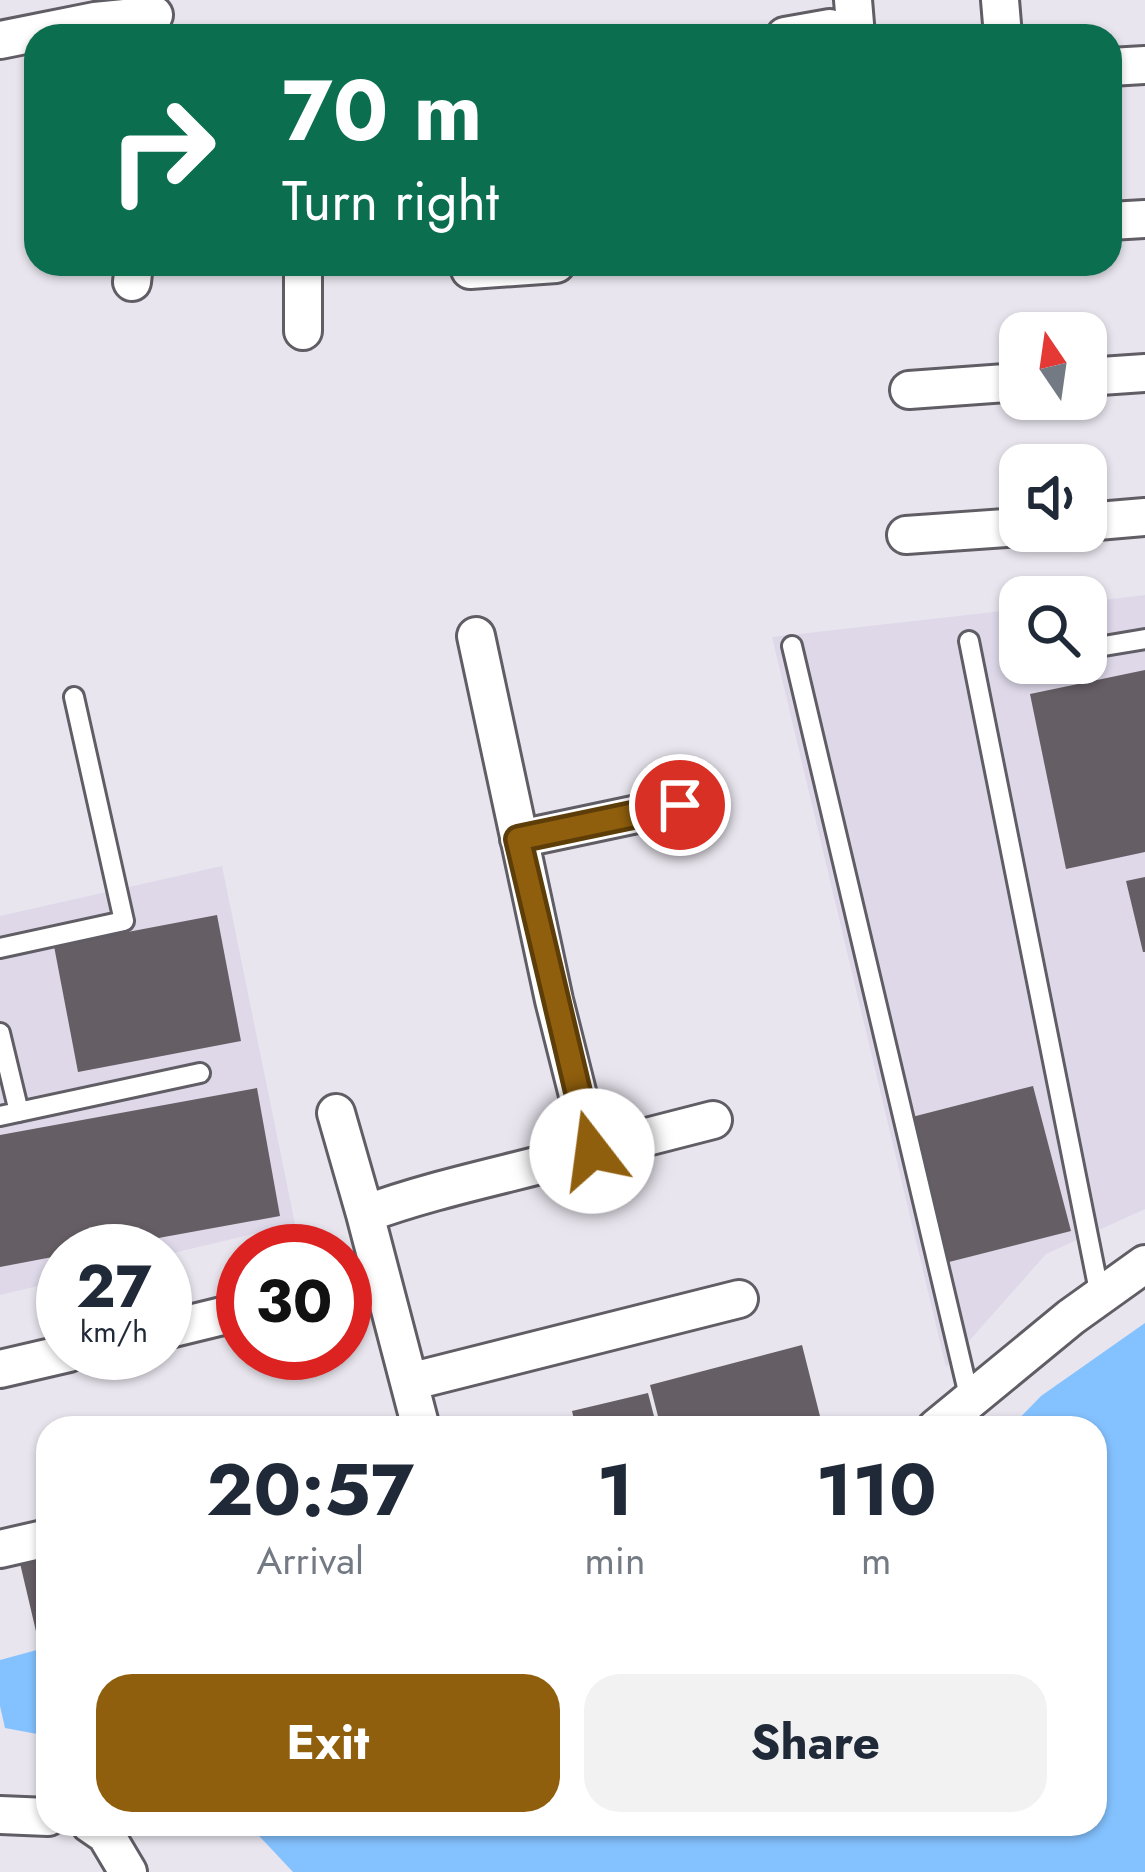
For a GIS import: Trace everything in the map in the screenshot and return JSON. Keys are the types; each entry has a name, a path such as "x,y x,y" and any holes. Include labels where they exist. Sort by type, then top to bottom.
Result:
{"street":[{"path":"36,24 160,17"},
{"path":"303,276 303,331"},
{"path":"1107,376 1145,373"},
{"path":"909,390 999,384"},
{"path":"1107,521 1145,518"},
{"path":"906,535 999,528"},
{"path":"476,636 518,839 592,1151"},
{"path":"518,839 680,805"},
{"path":"336,1113 364,1224"},
{"path":"364,1214 406,1198 496,1179 713,1120"},
{"path":"951,1416 1145,1264"},
{"path":"409,1382 739,1299"},
{"path":"372,1302 409,1382 418,1416"},
{"path":"0,1369 36,1361"},
{"path":"0,1549 36,1541"},
{"path":"0,1815 36,1816"},
{"path":"107,1836 128,1872"}],"lane":[{"path":"1107,645 1145,639"},
{"path":"969,641 1100,1296"},
{"path":"792,646 970,1400"},
{"path":"0,948 124,921 74,697"},
{"path":"0,1033 10,1114 200,1072"}],"shaded area":[{"path":"1145,595 1145,1209 1046,1254 946,1367 772,637 999,611 999,684 1107,684 1107,600"},
{"path":"222,866 295,1224 216,1224 216,1243 192,1249 192,1224 36,1224 36,1286 0,1295 0,916"}],"water":[{"path":"1145,1323 1145,1872 293,1872 259,1836 1107,1836 1107,1416 1022,1416 1041,1396"},
{"path":"36,1650 36,1734 5,1728 0,1660"}],"building":[{"path":"1145,670 1145,852 1066,869 1030,694 1078,684 1107,684 1107,678"},
{"path":"1145,877 1145,952 1143,952 1126,881"},
{"path":"217,915 241,1041 78,1072 54,946"},
{"path":"1033,1086 1071,1231 949,1262 912,1117"},
{"path":"257,1088 280,1216 192,1232 192,1224 36,1224 36,1260 0,1267 0,1135"},
{"path":"802,1345 820,1416 658,1416 650,1385"},
{"path":"648,1393 654,1416 573,1416 572,1411"},
{"path":"36,1555 36,1631 19,1559"}],"route":[{"path":"592,1151 518,839 680,805"}]}
